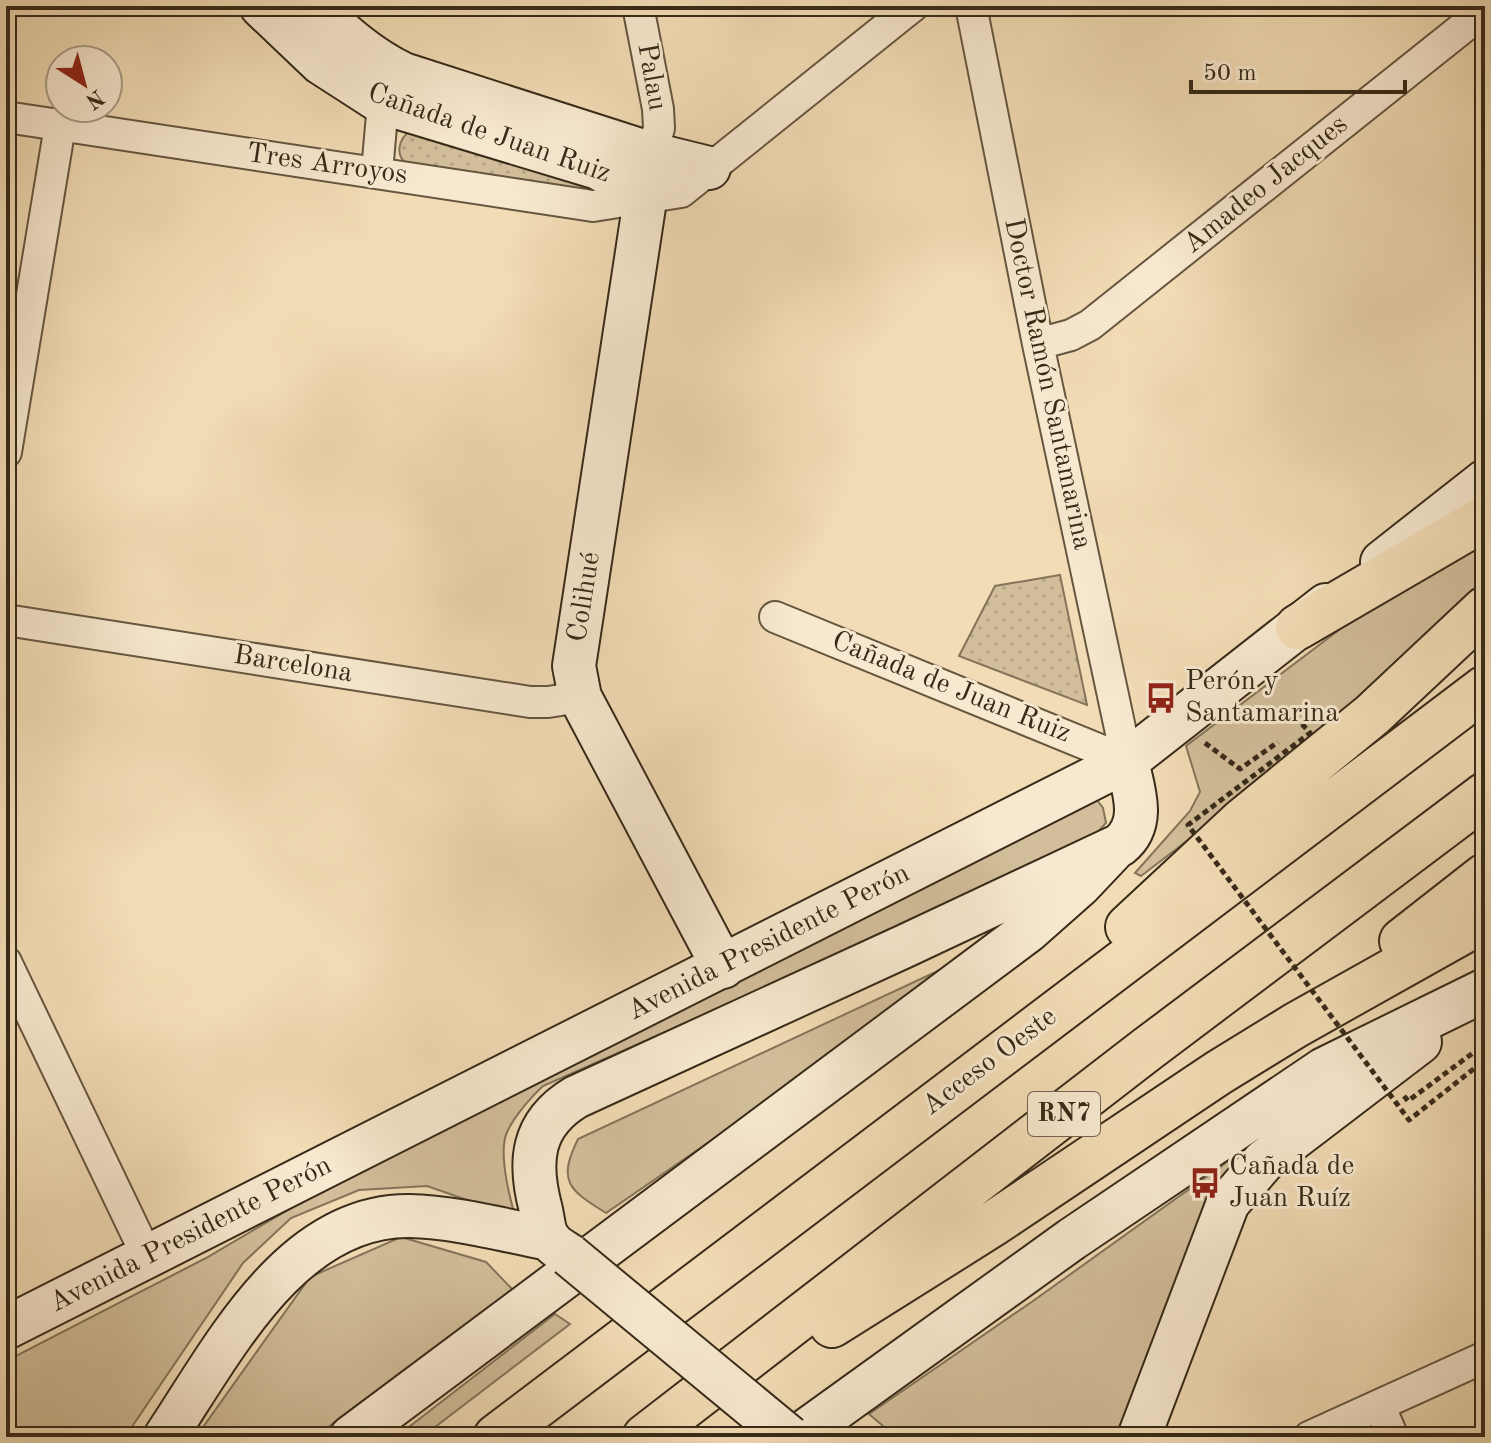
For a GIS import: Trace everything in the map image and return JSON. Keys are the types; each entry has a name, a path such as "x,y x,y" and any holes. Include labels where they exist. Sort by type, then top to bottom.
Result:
{"highway":[{"path":"1298,627 1485,518"},
{"path":"954,1089 1242,821 1372,715 1485,609"},
{"name":"Acceso Oeste","path":"496,1437 1485,688"},
{"name":"RN7","path":"645,1437 1146,1050 1485,795"},
{"path":"1296,1025 1485,876"},
{"path":"654,1437 991,1225 1218,1073 1296,1025 1485,919"}],"main road":[{"name":"Cañada de Juan Ruiz","path":"261,6 321,63 383,103 598,168 647,196"},
{"name":"Cañada de Juan Ruiz","path":"313,6 354,44 380,63 403,74 652,154 709,168"},
{"name":"Palau","path":"647,196 652,154"},
{"name":"Colihué","path":"647,196 574,666 580,697 723,967"},
{"name":"Avenida Presidente Perón","path":"6,1328 1127,761 1485,481"},
{"path":"351,1437 1028,931 1128,837 1136,818 1136,804 1127,761"},
{"path":"559,1247 536,1186 535,1152 545,1125 566,1103 1116,847"},
{"path":"797,1437 1072,1239 1324,1069 1485,992"},
{"path":"1139,1437 1228,1203 1264,1161 1485,992"},
{"path":"165,1437 261,1296 291,1265 343,1232 375,1220 409,1216 463,1222 559,1247 789,1437"}],"street":[{"name":"Palau","path":"638,6 658,109 659,128 652,154"},
{"name":"Tres Arroyos","path":"6,117 593,206 681,192 913,6"},
{"name":"Doctor Ramón Santamarina","path":"971,6 1038,344 1127,761"},
{"name":"Amadeo Jacques","path":"1038,344 1071,335 1090,325 1485,10"},
{"path":"377,172 383,103"},
{"path":"6,452 60,126"},
{"name":"Cañada de Juan Ruiz","path":"775,617 1127,761"},
{"name":"Barcelona","path":"6,620 530,702 580,697"},
{"path":"6,962 148,1258"},
{"path":"1309,1437 1485,1357"},
{"path":"1379,1405 1393,1437"}],"path":[{"path":"1182,720 1198,738 1240,769 1302,724 1310,733 1188,825 1409,1120 1485,1060"}],"shaded area":[{"path":"411,130 593,184 593,193 409,166 401,157 400,148 403,138"},
{"path":"1485,531 1485,582 1445,622 1362,699 1275,772 1141,876 1135,873 1190,811 1200,792 1186,746 1389,592"},
{"path":"1060,575 1087,705 959,656 995,586"},
{"path":"1097,800 1103,808 1106,823 1094,836 794,975 543,1086 516,1117 505,1138 505,1168 516,1220 427,1186 359,1190 291,1218 243,1263 125,1437 6,1437 6,1361 206,1258 339,1180 928,881"},
{"path":"944,968 950,976 606,1213 583,1198 570,1184 568,1165 578,1139"},
{"path":"1322,1094 1238,1165 1132,1437 896,1437 869,1414 1033,1301"},
{"path":"401,1237 486,1262 513,1290 315,1437 196,1437 310,1277"},
{"path":"555,1314 570,1324 422,1437 396,1437"}],"place":[{"name":"Perón y Santamarina","path":"1161,698"},
{"name":"Cañada de Juan Ruíz","path":"1205,1183"}]}
